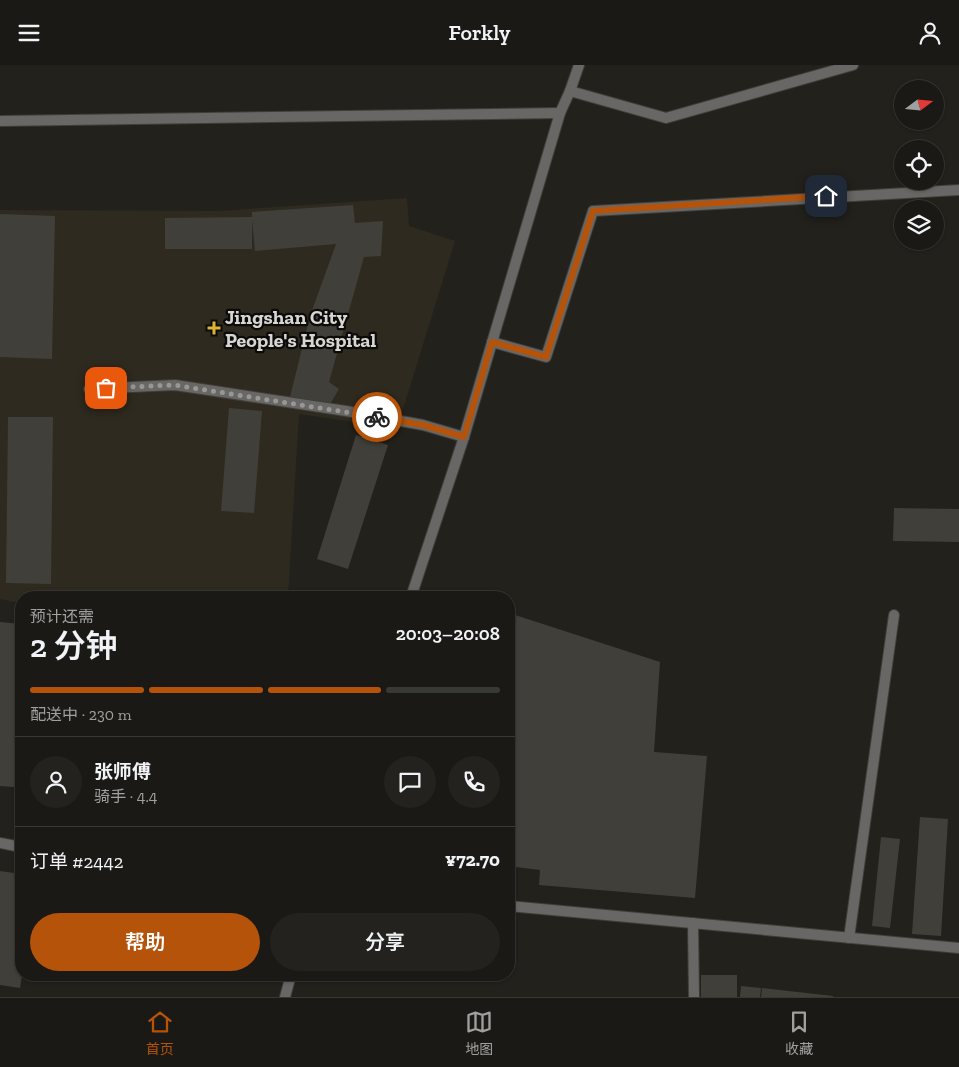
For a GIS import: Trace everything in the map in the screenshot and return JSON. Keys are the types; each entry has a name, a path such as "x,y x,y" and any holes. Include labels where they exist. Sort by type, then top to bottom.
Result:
{"street":[{"path":"413,591 464,437 560,113 570,91 578,65"},
{"path":"570,91 666,118 854,65"},
{"path":"0,121 560,113"},
{"path":"492,342 546,357 593,211 959,190"},
{"path":"89,389 174,385 346,411 423,425 464,437"},
{"path":"849,938 894,615"},
{"path":"0,843 15,846"},
{"path":"515,907 959,949"},
{"path":"693,923 694,997"},
{"path":"285,997 289,981"}],"shaded area":[{"name":"Jingshan City People's Hospital","path":"407,198 409,226 455,241 396,432 362,423 299,414 288,591 15,591 15,602 0,599 0,210 219,211"}],"building":[{"path":"353,205 355,223 383,221 381,256 364,257 329,382 339,389 329,406 290,397 310,316 336,244 255,251 252,220 252,249 165,249 165,218 252,217 252,212"},
{"path":"0,214 55,216 52,359 0,357"},
{"path":"229,408 262,411 254,513 221,511"},
{"path":"8,417 53,417 51,584 6,583"},
{"path":"356,435 388,445 348,569 317,559"},
{"path":"894,508 959,509 959,542 893,541"},
{"path":"515,615 660,662 654,752 707,756 695,898 539,885 540,870 516,867"},
{"path":"0,622 15,623 15,777 14,787 0,786"},
{"path":"920,817 948,819 941,936 912,934"},
{"path":"881,837 900,839 890,928 872,926"},
{"path":"0,871 15,873 15,981 21,981 20,988 0,985"},
{"path":"701,975 737,975 737,997 701,997"},
{"path":"741,986 761,988 760,997 740,997"},
{"path":"762,988 833,996 833,997 761,997"}],"way so far":[{"path":"106,388 174,385 377,417"}],"place":[{"name":"Jingshan City People's Hospital","path":"214,328"}],"route":[{"path":"377,417 423,425 464,437 492,342 546,357 593,211 826,196"}]}
